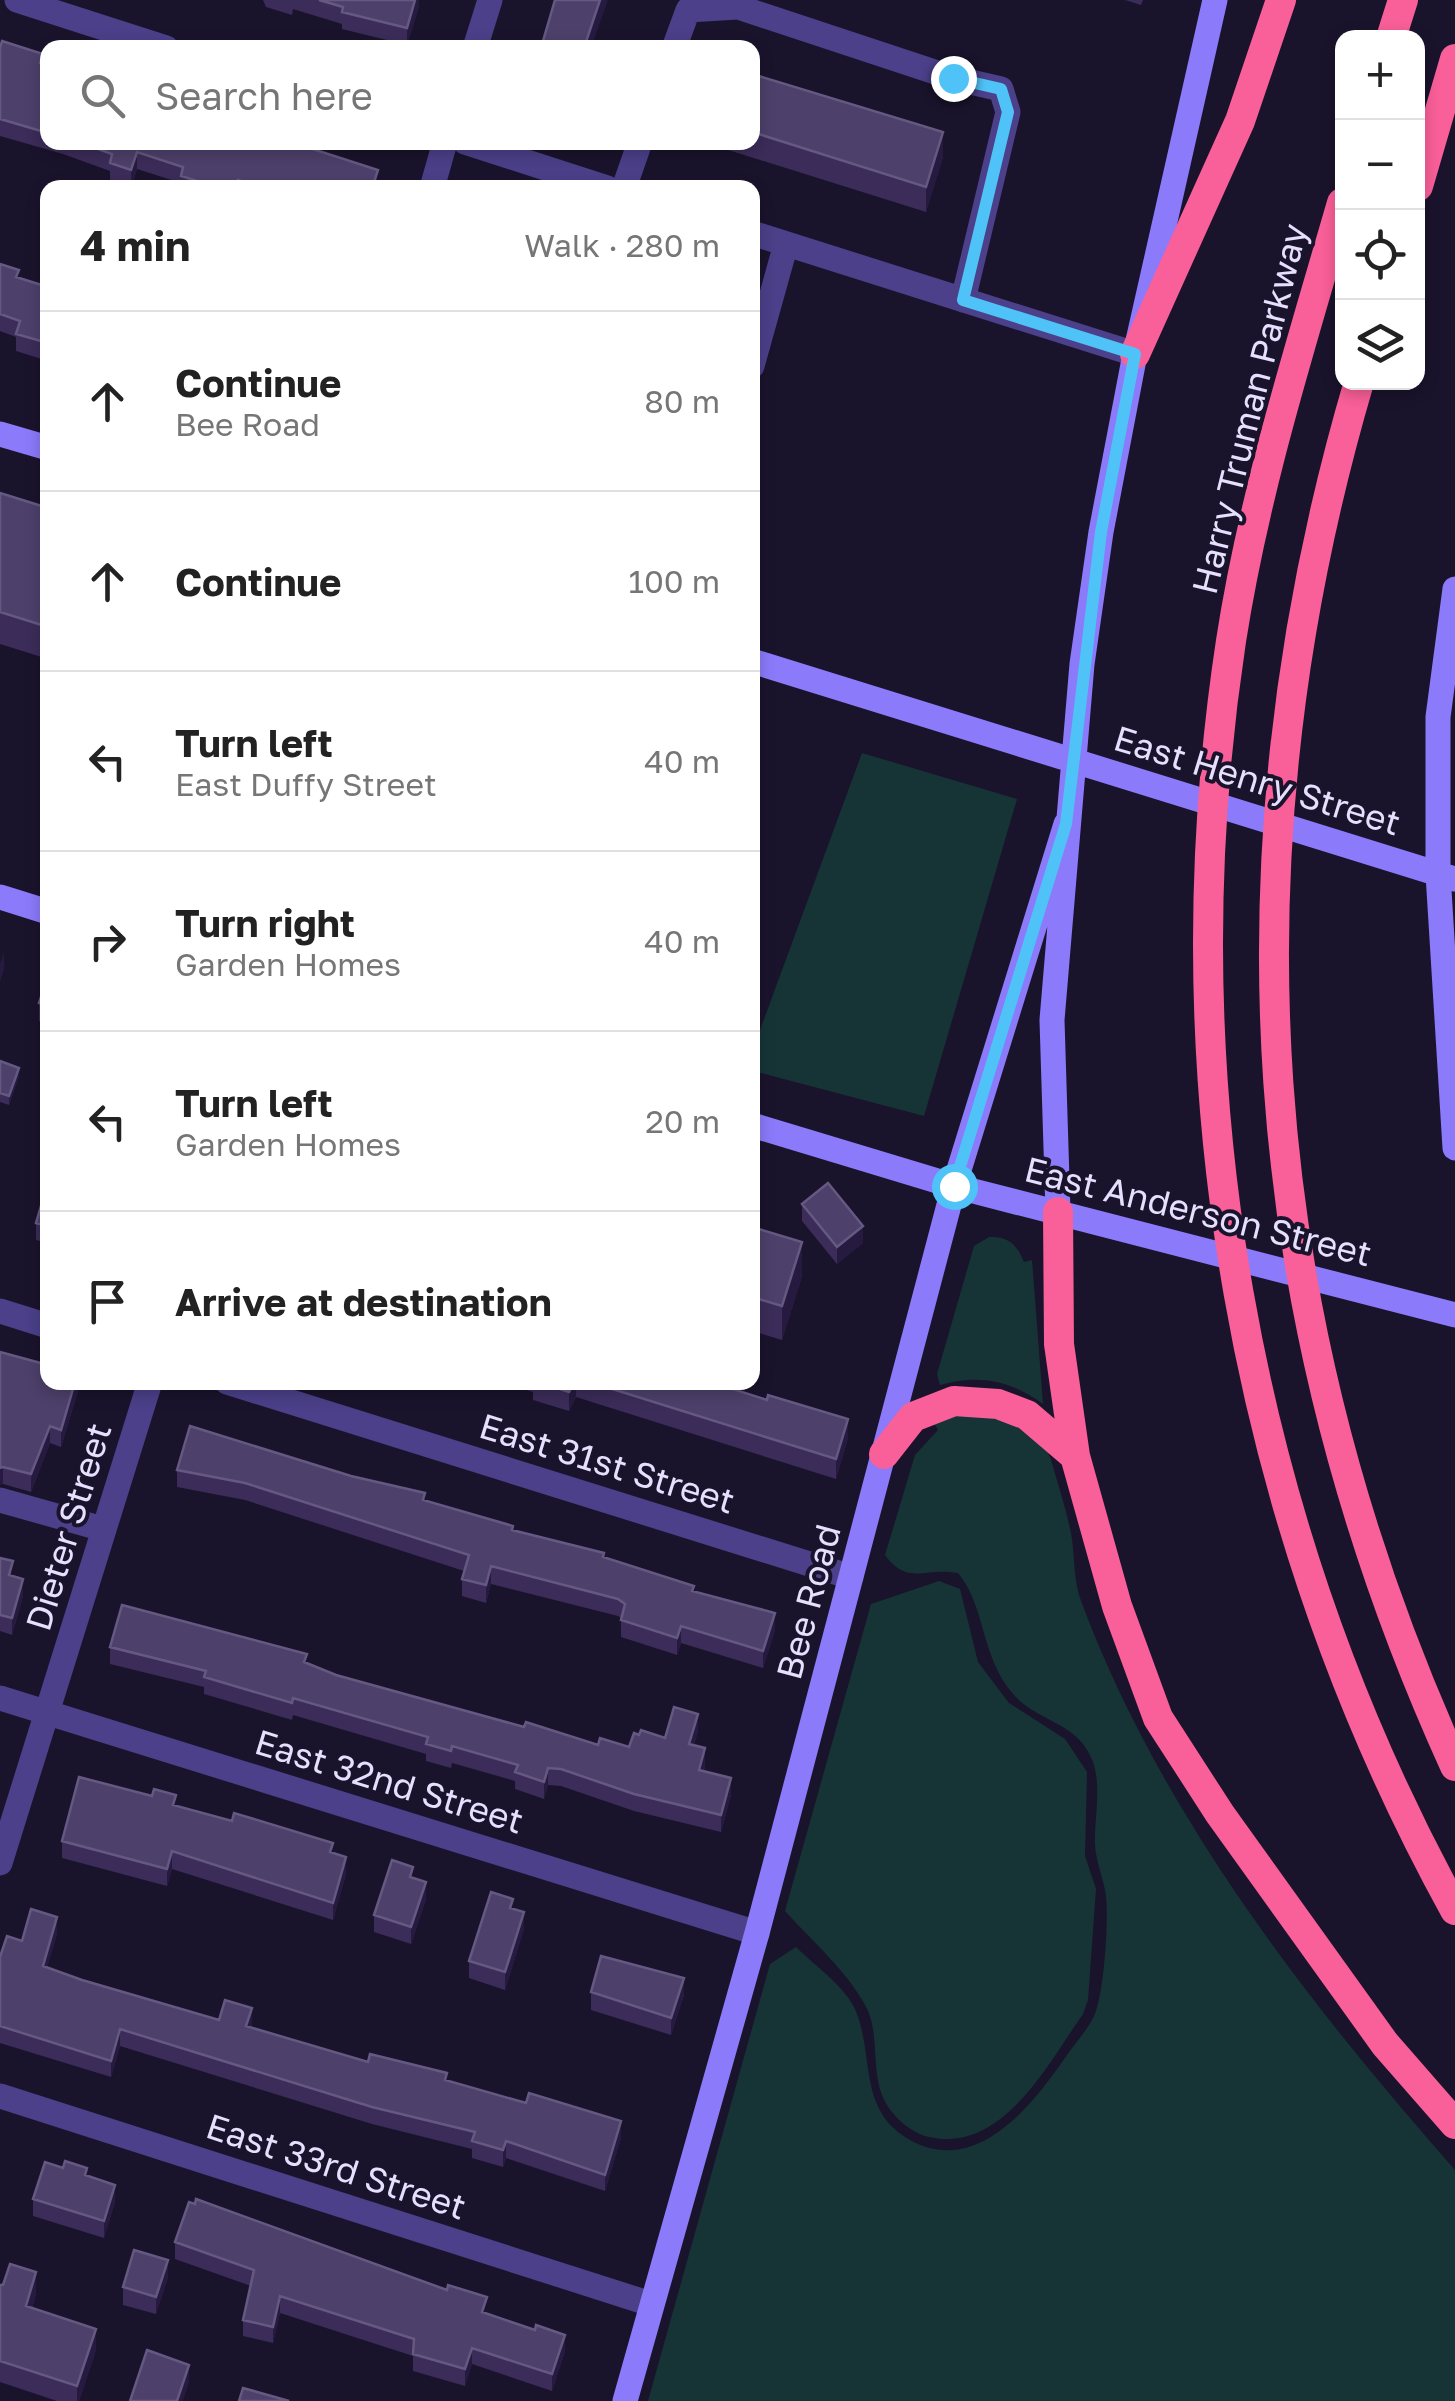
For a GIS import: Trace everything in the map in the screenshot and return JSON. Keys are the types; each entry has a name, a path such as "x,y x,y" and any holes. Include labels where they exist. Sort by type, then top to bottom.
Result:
{"highway":[{"path":"1135,354 1240,121 1281,0"},
{"path":"1394,30 1402,0"},
{"path":"1425,162 1455,59"},
{"name":"Harry Truman Parkway","path":"1340,210 1280,416 1232,637 1212,811 1208,981 1213,1106 1224,1207 1260,1402 1292,1524 1334,1646 1385,1770 1455,1910"},
{"path":"1358,390 1319,535 1296,657 1276,831 1273,1000 1281,1124 1310,1327 1333,1422 1390,1607 1455,1766"},
{"path":"1058,1212 1059,1344 1076,1456 1117,1606 1158,1718 1220,1814 1385,2044 1455,2124"},
{"path":"884,1454 912,1417 954,1401 998,1404 1027,1415 1076,1456"}],"main road":[{"path":"1058,1212 1052,1020 1082,664 1101,532 1135,354 1215,0"},
{"path":"0,434 40,446"},
{"path":"1455,589 1450,655 1438,716 1455,1148"},
{"name":"East Henry Street","path":"760,663 1446,877"},
{"name":"Bee Road","path":"625,2401 757,1934 954,1186 1066,824"},
{"path":"0,897 40,910"},
{"name":"East Anderson Street","path":"760,1127 954,1186 1455,1314"}],"street":[{"path":"17,0 141,40"},
{"path":"478,40 490,0"},
{"path":"677,40 688,10 738,7 953,78 1001,89 1008,112 963,300"},
{"path":"434,180 444,150"},
{"path":"490,150 583,180"},
{"path":"627,180 637,150"},
{"path":"760,236 1135,354"},
{"path":"760,337 786,244"},
{"path":"0,1312 40,1324"},
{"name":"Dieter Street","path":"0,1864 147,1390"},
{"name":"East 31st Street","path":"253,1390 852,1577"},
{"path":"0,1500 103,1529"},
{"name":"East 32nd Street","path":"0,1698 757,1934"},
{"name":"East 33rd Street","path":"0,2096 650,2304"}],"green space":[{"path":"862,753 1017,799 924,1116 760,1073 760,1030"},
{"path":"989,1237 1007,1240 1024,1262 1032,1260 1043,1404 1019,1389 994,1381 940,1385 937,1374 974,1246"},
{"path":"1007,1414 1047,1450 1069,1524 1081,1601 1152,1756 1195,1830 1292,1972 1455,2170 1455,2401 648,2401 770,1964 796,1947 843,1991 860,2024 869,2077 880,2110 905,2137 930,2148 954,2150 999,2132 1037,2096 1096,2011 1104,1968 1107,1915 1095,1845 1096,1772 1087,1749 1068,1730 1024,1704 1003,1680 974,1601 958,1573 909,1573 885,1555 915,1455 938,1430 934,1423 946,1415"},
{"path":"939,1581 960,1589 978,1662 1009,1703 1065,1739 1087,1772 1085,1856 1096,1889 1088,2000 1083,2014 1019,2102 977,2133 952,2139 918,2133 889,2108 879,2084 872,2026 865,2005 839,1968 785,1911 871,1604"}],"building":[{"path":"319,0 415,0 407,28 342,12 343,7"},
{"path":"555,0 600,0 587,40 543,40"},
{"path":"2,41 40,53 40,131 0,119"},
{"path":"760,76 943,132 926,187 760,135"},
{"path":"101,150 316,150 378,170 375,180 194,180 181,176 183,167 137,152 131,170 110,163 112,154"},
{"path":"0,264 19,270 16,277 40,284 40,341 16,334 20,321 0,314"},
{"path":"0,493 40,506 40,624 0,612"},
{"path":"0,1061 19,1068 9,1096 0,1093"},
{"path":"828,1183 863,1226 837,1247 802,1204"},
{"path":"760,1229 802,1242 782,1306 760,1299"},
{"path":"0,1352 40,1363 40,1390 73,1390 61,1430 50,1426 31,1474 0,1468"},
{"path":"616,1390 736,1390 767,1400 768,1395 848,1419 836,1459"},
{"path":"190,1426 351,1476 425,1493 423,1500 513,1526 512,1530 604,1553 603,1557 694,1586 692,1591 775,1613 763,1651 681,1626 677,1638 621,1620 625,1604 618,1599 491,1566 486,1585 462,1579 469,1555 245,1483 177,1470"},
{"path":"0,1558 13,1561 9,1575 23,1579 12,1618 0,1615"},
{"path":"122,1605 307,1654 304,1662 336,1675 524,1727 526,1722 598,1745 600,1738 629,1747 634,1733 639,1735 641,1730 665,1738 674,1707 698,1714 689,1744 705,1748 699,1770 731,1778 721,1815 634,1794 561,1769 548,1768 544,1782 515,1772 518,1765 452,1746 451,1751 426,1744 428,1737 293,1698 292,1703 204,1677 206,1671 110,1647"},
{"path":"79,1777 152,1796 154,1789 176,1795 173,1805 232,1821 234,1813 333,1843 330,1852 346,1857 333,1903 172,1851 167,1869 62,1841"},
{"path":"392,1860 413,1867 410,1877 426,1882 411,1927 374,1915"},
{"path":"491,1892 513,1899 510,1908 524,1912 505,1972 469,1961"},
{"path":"31,1909 57,1917 43,1966 219,2020 225,2000 252,2008 246,2026 368,2062 370,2054 447,2073 445,2080 526,2103 529,2093 621,2121 605,2175 506,2141 503,2150 472,2141 475,2132 372,2107 120,2029 111,2061 0,2026 0,1957 7,1936 22,1941"},
{"path":"601,1956 684,1978 671,2018 591,1992"},
{"path":"65,2161 87,2168 85,2175 115,2185 104,2221 33,2199 45,2162 63,2168"},
{"path":"196,2199 447,2290 448,2285 487,2297 482,2312 535,2330 536,2325 565,2335 552,2374 472,2348 465,2369 413,2354 414,2339 280,2296 273,2327 243,2320 254,2270 175,2242 189,2202 195,2204"},
{"path":"134,2250 168,2260 156,2297 123,2287"},
{"path":"10,2264 36,2272 26,2306 96,2329 77,2386 0,2361 0,2285"},
{"path":"147,2350 189,2365 177,2401 130,2401"},
{"path":"243,2388 289,2401 239,2401"}],"route":[{"path":"953,78 1001,89 1008,112 963,300 1135,354 1101,532 1082,664 1076,762 1066,824 954,1186"}]}
